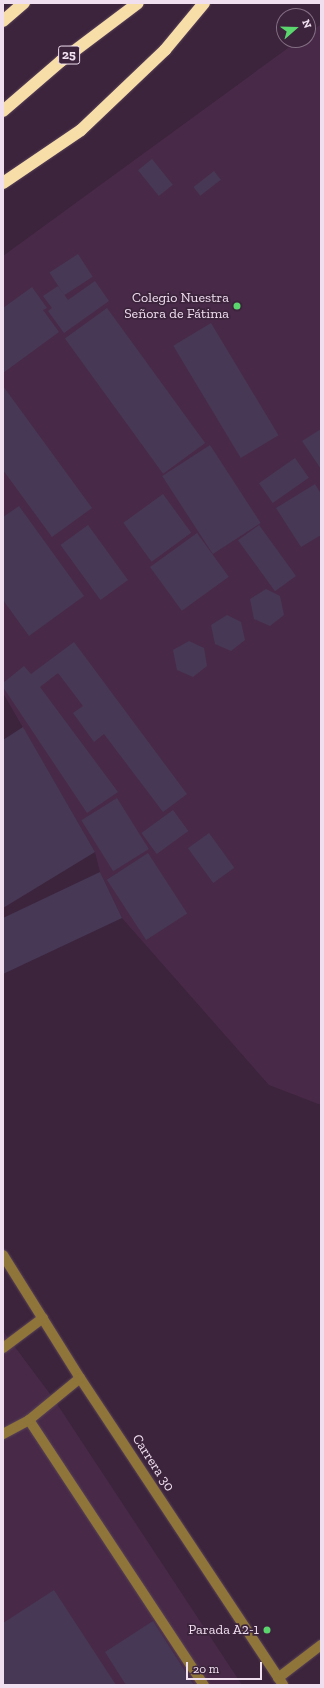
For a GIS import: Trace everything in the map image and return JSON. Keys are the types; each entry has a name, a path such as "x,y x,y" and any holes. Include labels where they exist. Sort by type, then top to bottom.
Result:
{"highway":[{"path":"3,21 24,3"},
{"name":"25","path":"3,111 61,61 138,3"},
{"path":"3,183 80,130 165,50 204,3"}],"street":[{"name":"Carrera 30","path":"3,1255 80,1378 280,1681"},
{"path":"3,1348 43,1318"},
{"path":"3,1434 29,1420 80,1378"},
{"path":"29,1420 204,1685"},
{"path":"280,1681 321,1645"}],"shaded area":[{"path":"321,24 321,1105 269,1085 122,918 100,872 95,852 3,693 3,256 288,48 316,48 316,28"},
{"path":"3,1331 53,1398 242,1685 3,1685"}],"building":[{"path":"152,159 173,185 159,196 138,170"},
{"path":"214,171 221,180 200,196 194,187"},
{"path":"78,254 93,277 64,295 49,273"},
{"path":"95,281 109,301 64,333 48,311 52,308 43,296 58,286 68,300"},
{"path":"32,287 47,308 43,310 59,332 3,373 3,308"},
{"path":"107,308 205,443 163,474 65,339"},
{"path":"211,323 278,435 241,458 173,346"},
{"path":"3,386 92,508 52,537 3,470"},
{"path":"321,429 321,469 302,441"},
{"path":"210,445 261,523 213,554 162,476"},
{"path":"295,458 309,478 273,503 259,483"},
{"path":"315,484 321,494 321,535 301,547 276,508"},
{"path":"163,494 191,533 152,562 123,523"},
{"path":"19,506 84,596 29,636 3,600 3,517"},
{"path":"88,525 128,580 100,600 60,545"},
{"path":"259,525 296,576 275,591 238,540"},
{"path":"197,533 229,577 182,611 150,567"},
{"path":"266,589 280,596 284,615 270,626 254,619 250,599"},
{"path":"227,615 241,622 245,640 231,651 215,644 211,625"},
{"path":"189,641 204,648 207,666 193,677 177,670 173,650"},
{"path":"74,642 187,794 163,812 104,734 94,742 73,713 83,706 58,673 40,687 118,792 87,813 3,687 3,683 24,666 31,674"},
{"path":"23,727 95,852 3,908 3,740"},
{"path":"117,798 149,849 113,871 81,820"},
{"path":"173,810 188,831 157,854 141,833"},
{"path":"209,833 234,868 213,883 188,848"},
{"path":"148,853 187,913 146,940 107,880"},
{"path":"100,872 122,918 3,974 3,918"},
{"path":"54,1590 116,1685 3,1685 3,1623"},
{"path":"153,1621 194,1685 126,1685 105,1652"}],"place":[{"name":"Colegio Nuestra Señora de Fátima","path":"237,306"},
{"name":"Parada A2-1","path":"267,1630"}]}
